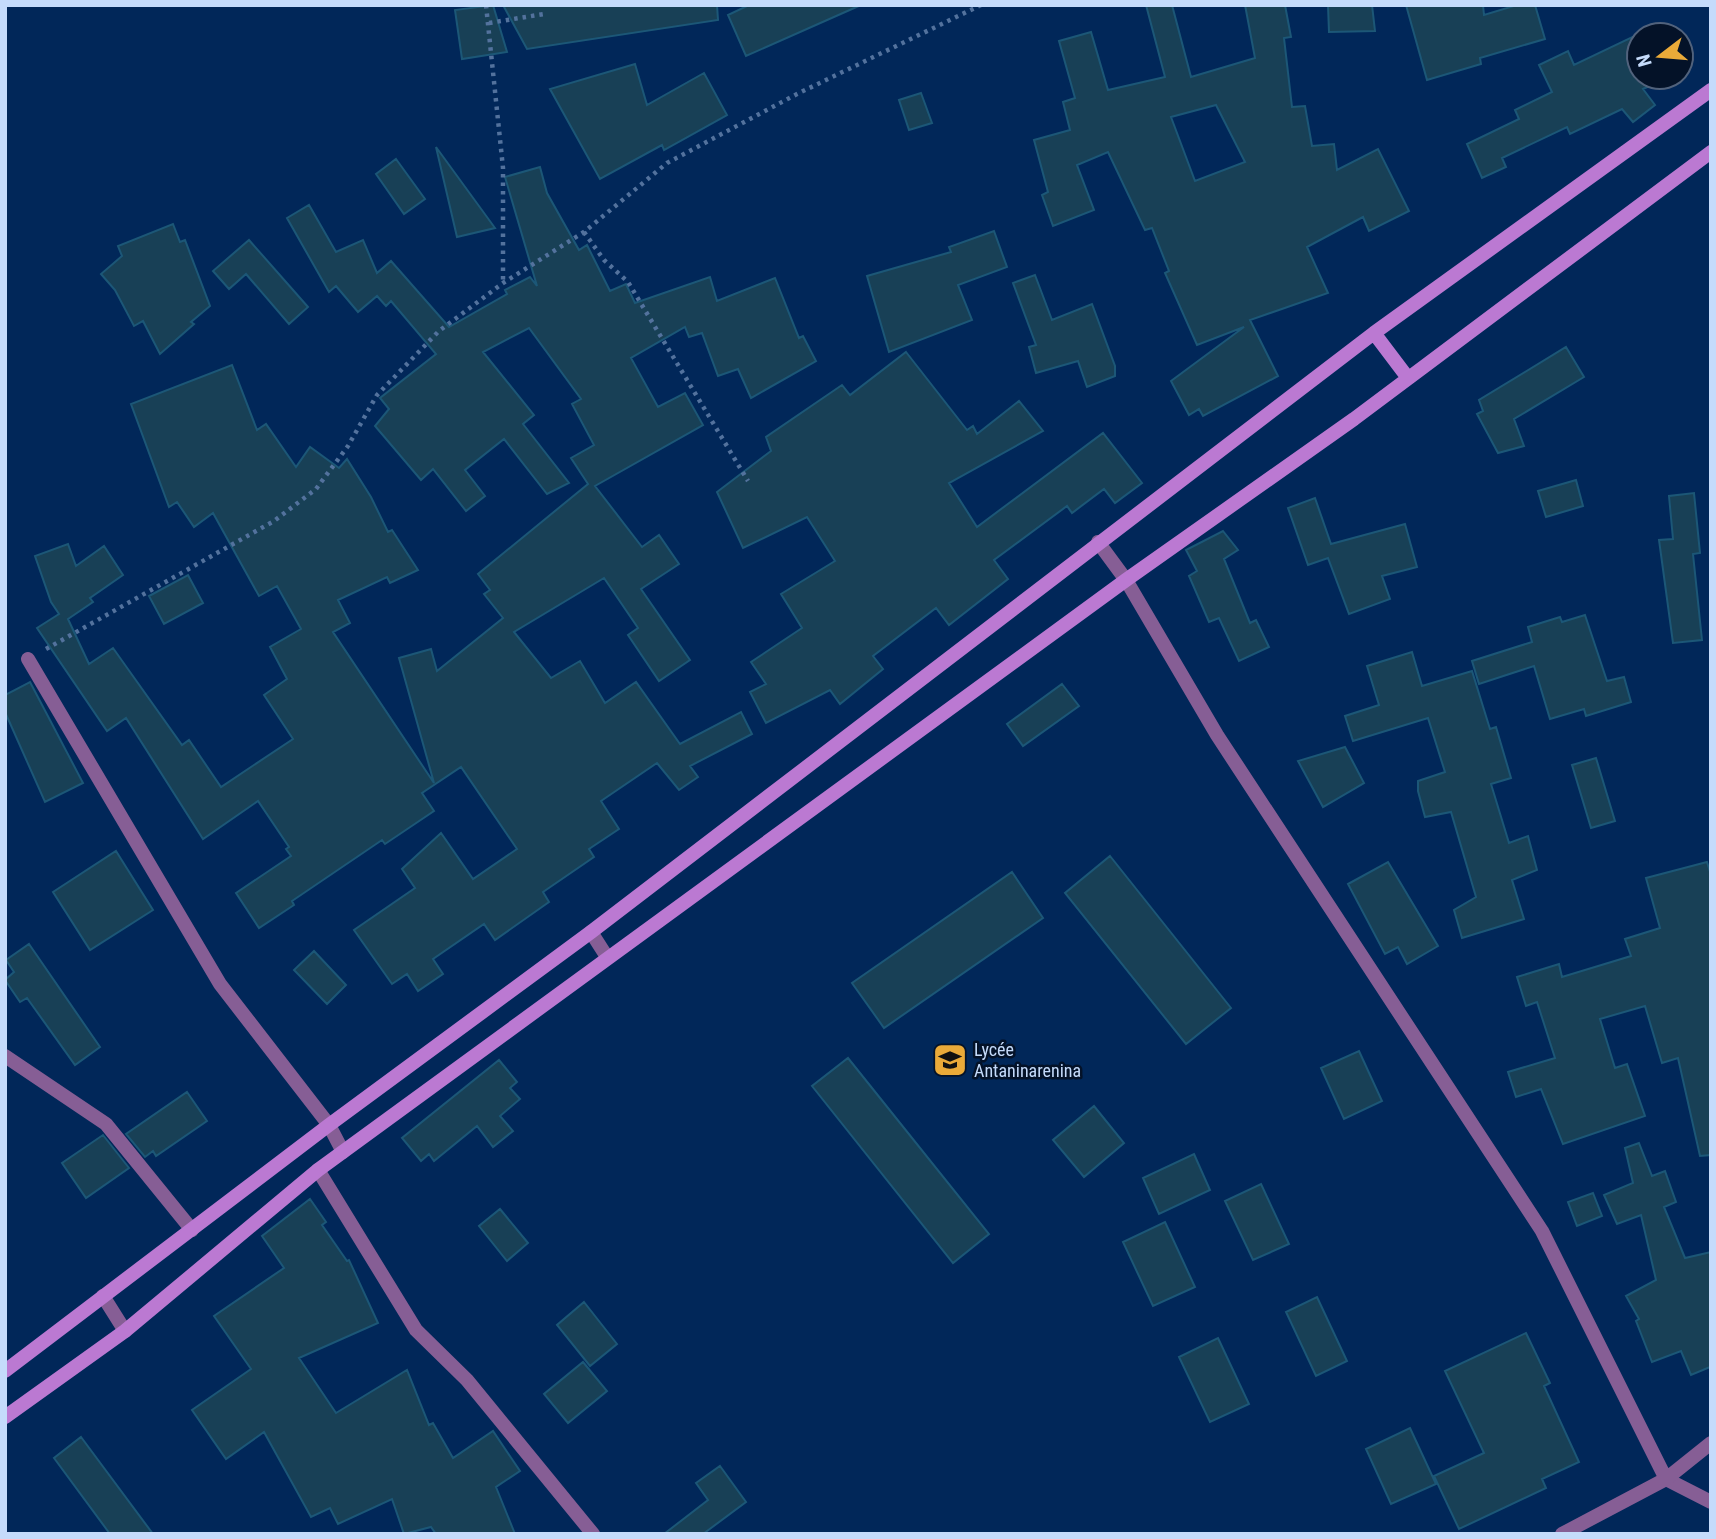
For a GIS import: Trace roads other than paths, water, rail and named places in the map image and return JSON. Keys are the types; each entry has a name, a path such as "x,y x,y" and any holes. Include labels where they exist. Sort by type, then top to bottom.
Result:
{"street":[{"path":"5,1371 591,932 1374,333 1711,90"},
{"path":"5,1418 125,1331 318,1170 1126,580 1354,419 1711,152"},
{"path":"1374,333 1408,378"},
{"path":"1098,542 1126,580 1217,735 1542,1231 1666,1479 1711,1502"},
{"path":"28,659 220,984 330,1125 343,1152"},
{"path":"591,932 607,957"},
{"path":"5,1056 106,1124 192,1230"},
{"path":"318,1170 416,1331 467,1380 593,1534"},
{"path":"103,1296 125,1331"},
{"path":"1562,1534 1666,1479 1711,1443"}],"place":[{"name":"Lycée Antaninarenina","path":"950,1060"}]}
